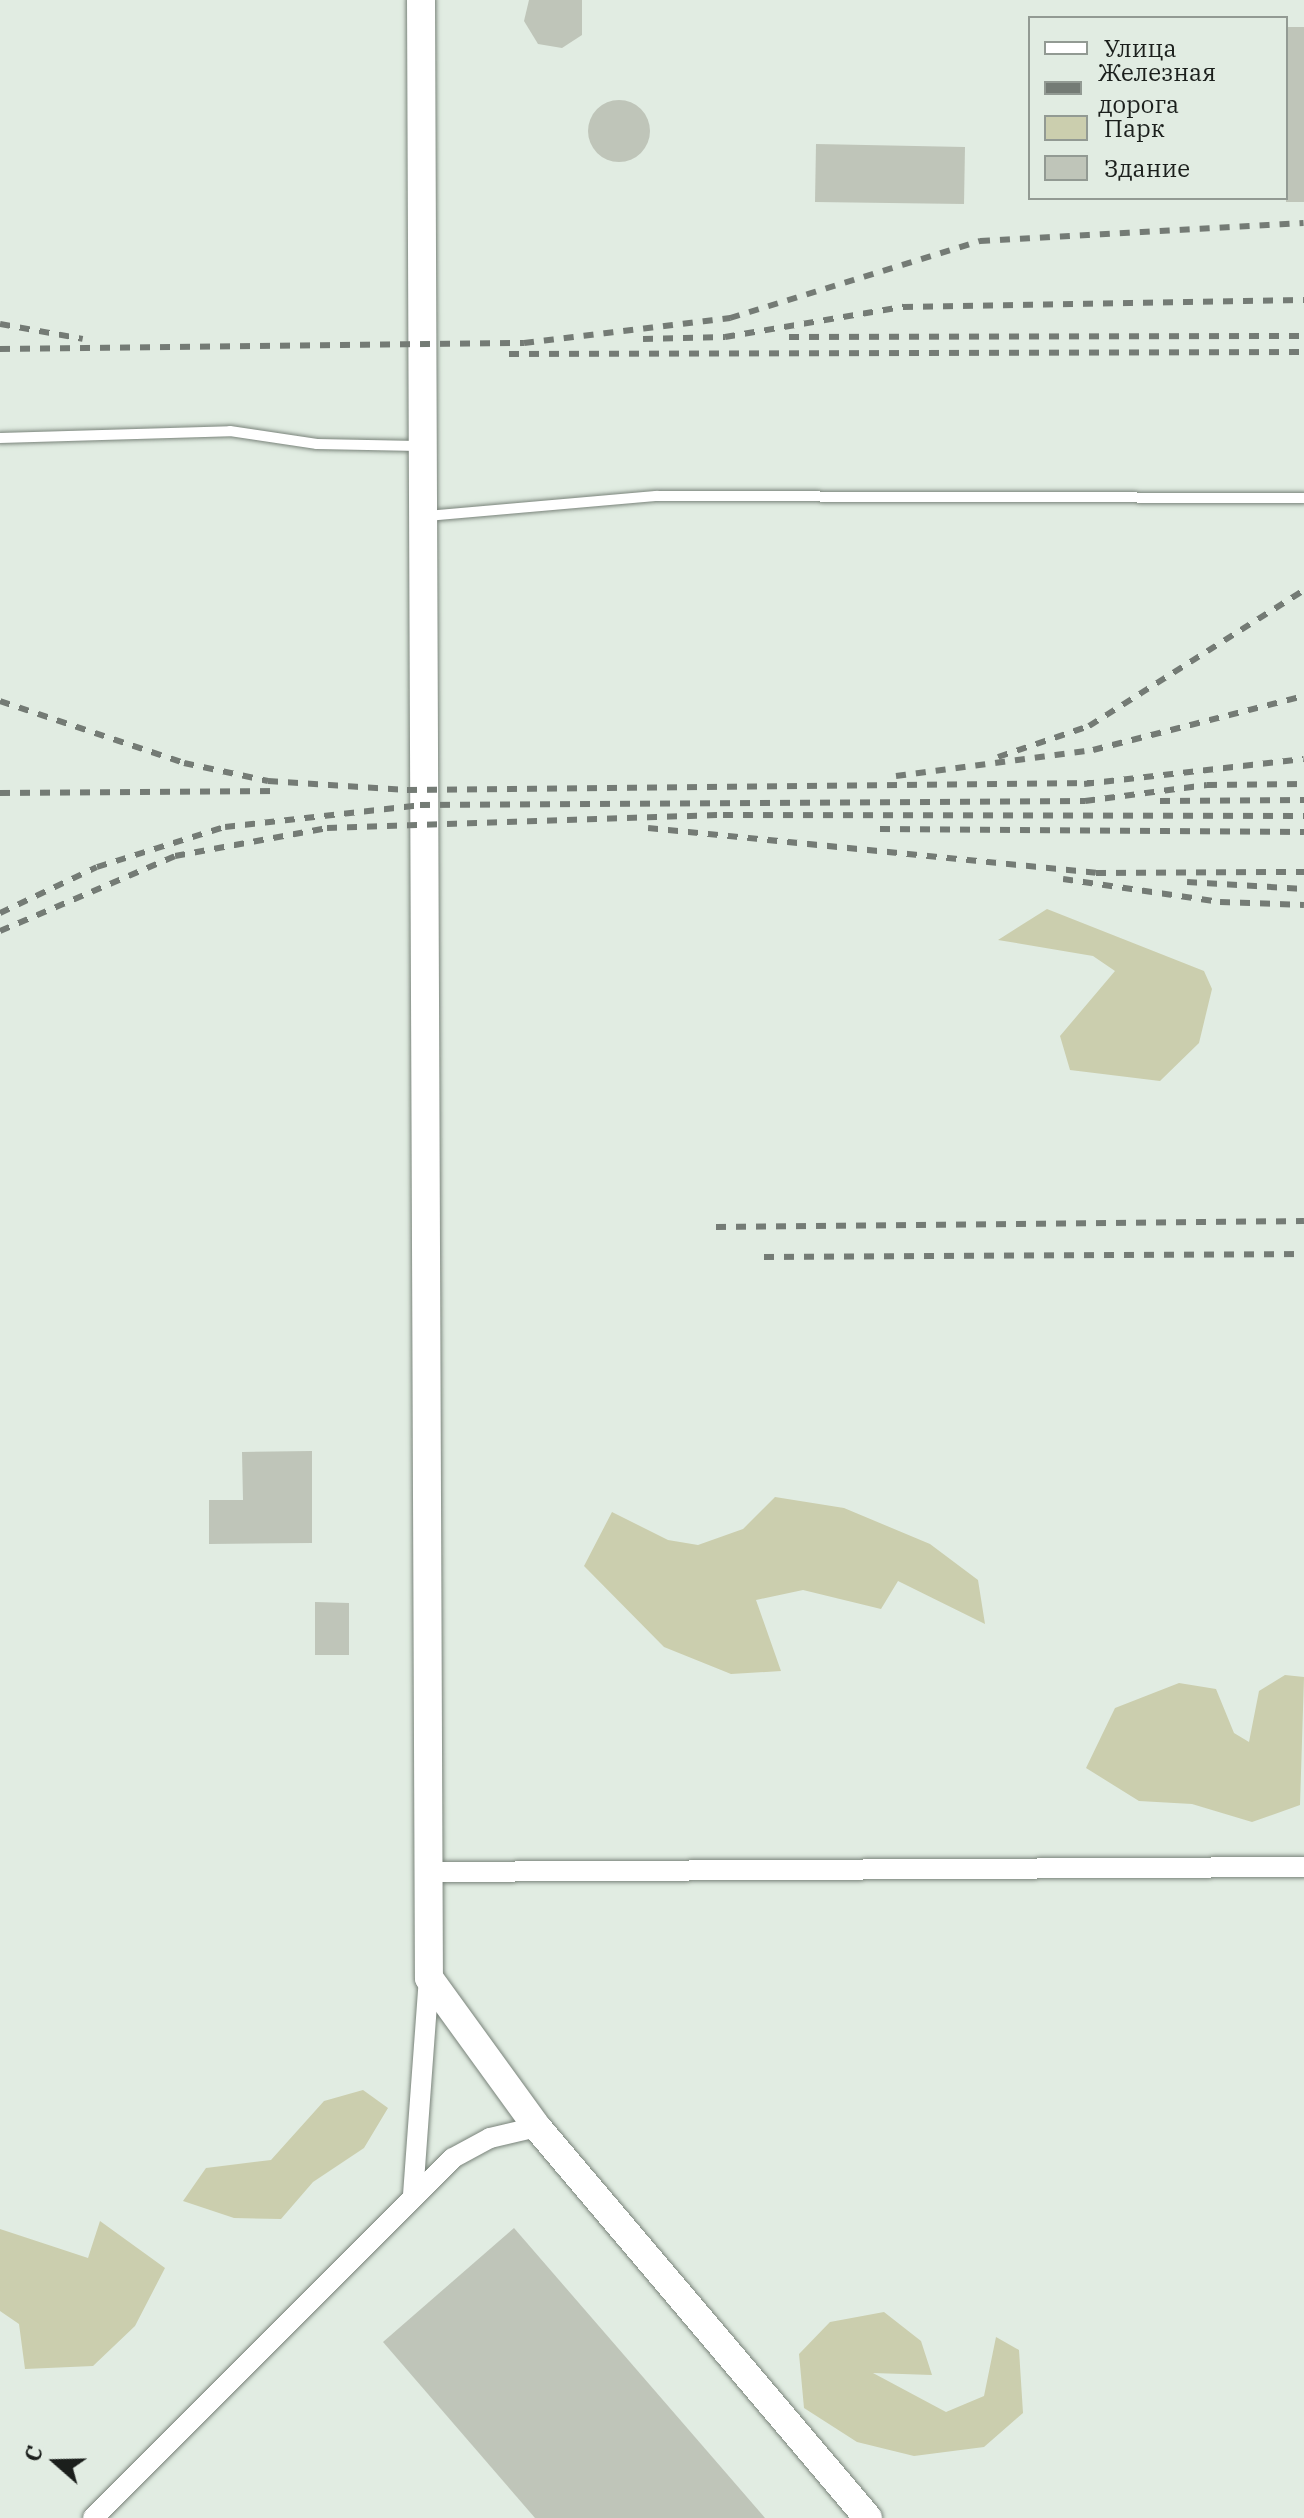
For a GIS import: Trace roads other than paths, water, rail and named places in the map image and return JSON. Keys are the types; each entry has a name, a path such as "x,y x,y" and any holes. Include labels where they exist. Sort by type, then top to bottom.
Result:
{"street":[{"path":"413,2195 429,1978 430,1872 418,446 421,0"},
{"path":"430,1872 1304,1867"},
{"path":"429,1978 537,2127 868,2518"},
{"path":"93,2518 413,2195 465,2151 537,2127"}],"lane":[{"path":"0,438 230,431 317,444 418,446"},
{"path":"420,517 656,496 1304,498"}],"railway":[{"path":"0,349 524,343 730,318 980,241 1304,223"},
{"path":"643,339 725,337 903,307 1304,300"},
{"path":"0,324 83,339"},
{"path":"789,337 1304,336"},
{"path":"509,354 1304,352"},
{"path":"998,757 1089,726 1304,590"},
{"path":"896,776 1093,750 1304,696"},
{"path":"0,701 184,763 268,781 407,790 1093,783"},
{"path":"1084,784 1304,759"},
{"path":"0,913 97,867 225,827 420,805 1085,801 1207,785 1304,784"},
{"path":"0,793 280,791"},
{"path":"1160,801 1304,800"},
{"path":"0,931 175,856 327,828 723,815 1304,816"},
{"path":"648,828 1096,873 1304,872"},
{"path":"880,829 1304,832"},
{"path":"1063,879 1220,902 1304,905"},
{"path":"1187,882 1304,889"},
{"path":"716,1227 1304,1221"},
{"path":"764,1257 1304,1254"}]}
